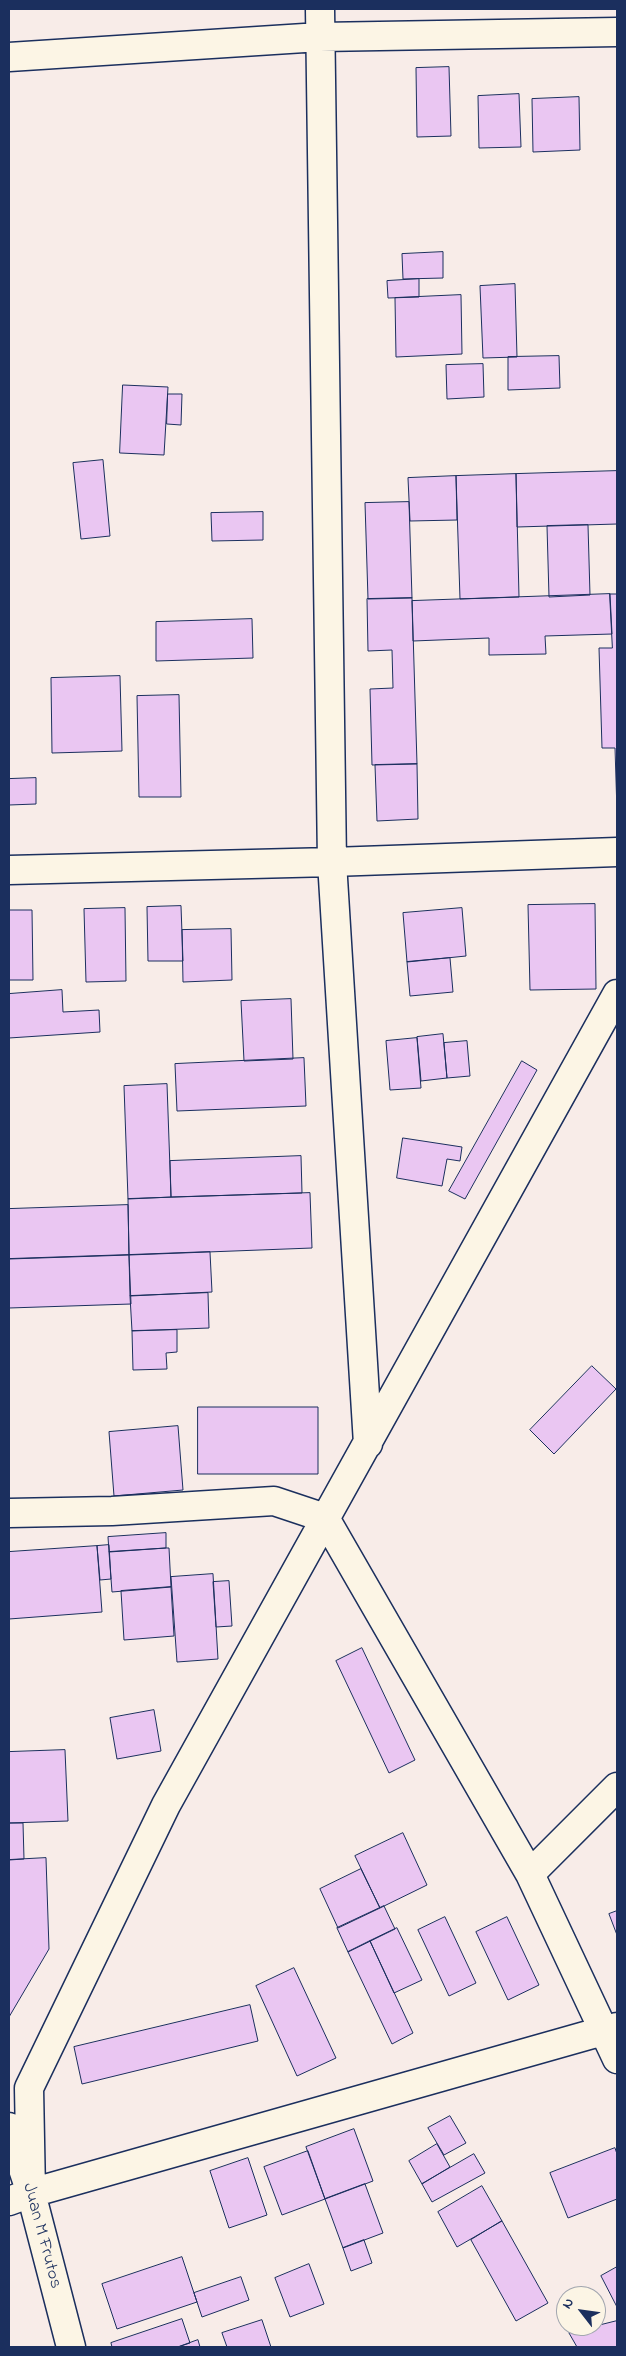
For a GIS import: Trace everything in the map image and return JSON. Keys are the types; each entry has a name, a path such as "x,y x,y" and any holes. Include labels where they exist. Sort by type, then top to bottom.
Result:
{"street":[{"path":"320,9 332,862 368,1444"},
{"path":"9,56 320,38 617,32"},
{"path":"9,870 332,862 617,852"},
{"path":"610,2029 20,2197 29,2088 166,1805 617,994"},
{"path":"9,1513 112,1511 274,1501 325,1518 530,1874 610,2029 617,2059"},
{"path":"530,1874 617,1787"},
{"name":"Juan M Frutos","path":"9,2127 20,2197 71,2347"}],"building":[{"path":"449,67 451,136 417,137 416,68"},
{"path":"519,94 521,147 479,148 478,96"},
{"path":"579,97 580,150 533,152 532,99"},
{"path":"443,252 443,278 403,279 402,254"},
{"path":"419,279 419,297 388,298 387,281"},
{"path":"515,284 517,357 483,358 480,286"},
{"path":"461,295 462,354 396,357 395,298"},
{"path":"559,356 560,388 508,390 508,357"},
{"path":"483,364 484,397 447,399 446,365"},
{"path":"123,385 168,387 164,455 120,453"},
{"path":"168,394 182,394 181,425 167,424"},
{"path":"103,460 110,536 81,539 73,463"},
{"path":"617,471 617,524 517,527 516,474"},
{"path":"516,474 519,597 460,599 456,476"},
{"path":"456,476 457,520 410,521 408,478"},
{"path":"409,502 412,598 368,599 365,503"},
{"path":"263,512 263,540 212,541 211,513"},
{"path":"588,525 590,595 549,597 547,526"},
{"path":"610,594 617,594 617,812 615,748 602,748 599,648 612,648"},
{"path":"610,594 612,634 545,636 546,654 489,655 489,638 413,641 412,601"},
{"path":"412,598 417,764 372,765 370,689 393,688 392,650 368,651 367,599"},
{"path":"252,619 253,658 156,661 156,622"},
{"path":"120,676 122,751 52,753 51,678"},
{"path":"179,695 181,797 139,797 137,696"},
{"path":"417,764 418,819 377,821 375,765"},
{"path":"36,778 36,804 9,805 9,779"},
{"path":"595,904 596,989 530,990 528,905"},
{"path":"181,906 183,961 148,961 147,907"},
{"path":"125,908 126,981 86,982 84,909"},
{"path":"462,908 466,956 407,962 403,913"},
{"path":"9,910 32,910 33,980 9,980"},
{"path":"231,929 232,980 183,982 182,930"},
{"path":"450,958 453,992 410,996 407,962"},
{"path":"62,990 63,1012 99,1010 100,1032 9,1038 9,994"},
{"path":"291,999 293,1059 244,1061 241,1001"},
{"path":"443,1034 447,1078 421,1081 417,1037"},
{"path":"417,1038 421,1088 390,1090 386,1041"},
{"path":"467,1041 470,1076 447,1078 444,1043"},
{"path":"304,1058 306,1106 177,1111 175,1064"},
{"path":"522,1061 537,1070 465,1199 449,1191"},
{"path":"167,1084 171,1197 128,1199 124,1086"},
{"path":"403,1138 462,1147 460,1161 447,1159 442,1186 397,1178"},
{"path":"301,1156 302,1193 171,1197 170,1161"},
{"path":"310,1193 312,1248 129,1255 128,1199"},
{"path":"128,1205 129,1255 9,1259 9,1209"},
{"path":"210,1252 212,1292 130,1296 129,1255"},
{"path":"129,1255 131,1304 9,1308 9,1259"},
{"path":"208,1293 209,1328 132,1331 130,1296"},
{"path":"177,1330 177,1352 166,1353 167,1369 133,1370 132,1331"},
{"path":"592,1366 616,1389 554,1454 530,1430"},
{"path":"198,1407 318,1407 318,1474 198,1474"},
{"path":"178,1426 183,1490 114,1496 109,1432"},
{"path":"166,1533 166,1548 109,1552 108,1537"},
{"path":"109,1545 111,1579 100,1580 97,1546"},
{"path":"97,1546 102,1612 9,1619 9,1552"},
{"path":"169,1548 171,1587 112,1592 109,1552"},
{"path":"213,1574 218,1659 177,1662 171,1577"},
{"path":"229,1581 232,1626 216,1627 213,1582"},
{"path":"171,1587 174,1636 124,1640 121,1591"},
{"path":"362,1648 415,1760 389,1773 336,1661"},
{"path":"154,1710 161,1751 117,1759 110,1718"},
{"path":"65,1750 68,1821 9,1823 9,1752"},
{"path":"9,1823 23,1823 24,1859 9,1860"},
{"path":"403,1833 427,1885 380,1908 355,1856"},
{"path":"46,1858 49,1949 9,2017 9,1860"},
{"path":"361,1869 380,1908 338,1928 320,1889"},
{"path":"384,1906 395,1929 348,1952 337,1928"},
{"path":"617,1911 617,1935 609,1914"},
{"path":"445,1917 476,1983 449,1996 418,1930"},
{"path":"507,1917 539,1985 508,2000 476,1932"},
{"path":"397,1928 422,1980 394,1993 370,1941"},
{"path":"370,1941 413,2033 392,2044 348,1952"},
{"path":"294,1968 336,2058 297,2076 256,1986"},
{"path":"250,2005 258,2041 82,2084 74,2047"},
{"path":"450,2116 466,2143 444,2155 428,2128"},
{"path":"354,2129 373,2181 325,2199 306,2147"},
{"path":"437,2144 450,2167 422,2184 409,2161"},
{"path":"615,2148 617,2154 617,2199 568,2218 550,2173"},
{"path":"308,2151 325,2199 282,2215 264,2167"},
{"path":"474,2154 485,2173 432,2202 422,2184"},
{"path":"248,2158 267,2215 229,2228 210,2171"},
{"path":"365,2184 383,2233 343,2248 325,2199"},
{"path":"482,2186 502,2221 457,2247 438,2212"},
{"path":"502,2221 548,2303 516,2321 471,2240"},
{"path":"364,2240 372,2263 351,2271 343,2248"},
{"path":"182,2257 197,2302 117,2329 102,2284"},
{"path":"309,2264 324,2304 290,2317 275,2278"},
{"path":"617,2267 617,2307 601,2276"},
{"path":"241,2277 249,2300 202,2317 194,2293"},
{"path":"182,2319 190,2343 178,2347 112,2347 111,2343"},
{"path":"262,2320 271,2347 227,2347 222,2333"},
{"path":"617,2321 617,2347 577,2347 571,2336 606,2336 606,2324"},
{"path":"198,2340 200,2347 178,2347"}]}
